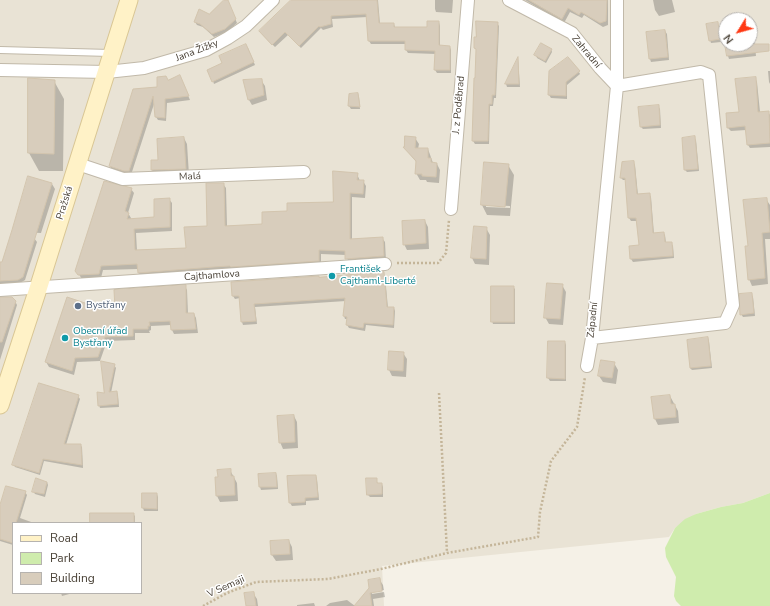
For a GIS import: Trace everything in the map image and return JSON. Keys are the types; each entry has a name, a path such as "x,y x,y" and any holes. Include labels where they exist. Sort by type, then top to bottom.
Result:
{"street":[{"name":"Pražská","path":"0,405 4,376 38,289 129,0"},
{"name":"Jana Žižky","path":"0,70 107,72 144,68 206,50 246,26 273,0"},
{"name":"J. z Poděbrad","path":"451,209 468,0"},
{"name":"Zahradní","path":"509,0 572,33 600,68 617,86"},
{"name":"Západní","path":"587,366 592,338 617,86 617,0"},
{"path":"592,338 725,323 733,305 709,75 701,72 617,86"},
{"name":"Malá","path":"78,164 123,179 304,172"},
{"name":"Cajthamlova","path":"0,290 38,289 385,264"}],"lane":[{"path":"0,50 113,53"}],"path":[{"path":"385,264 438,263 446,253 451,209"},
{"path":"439,393 447,553 538,537 540,512 551,461 577,427 587,366"},
{"name":"V Semaji","path":"203,606 227,593 256,582 328,579 381,569 447,553"}],"shaded area":[{"path":"0,0 770,0 770,493 743,503 696,514 675,528 669,537 382,566 384,606 0,606"}],"green space":[{"path":"770,493 770,606 681,606 676,601 674,596 676,577 666,557 665,548 675,528 685,519 696,514 743,503"}],"building":[{"path":"224,0 228,0 236,19 225,29 212,34 200,24 194,22 199,9 209,14"},
{"path":"291,0 377,0 379,23 394,23 394,27 427,27 427,21 439,21 439,45 450,46 450,70 434,70 435,51 405,50 405,41 368,41 366,14 331,16 331,24 319,26 299,46 285,32 272,45 259,31"},
{"path":"529,0 607,0 606,21 600,23 581,12 579,15 568,8 562,19"},
{"path":"476,21 498,22 495,95 492,95 492,104 489,104 488,141 472,141 476,49 474,48 474,37 476,37"},
{"path":"718,22 718,39 709,41 706,24"},
{"path":"665,30 668,57 649,59 646,32"},
{"path":"541,43 552,49 545,61 534,55"},
{"path":"246,44 254,62 212,82 207,70 222,63 219,56"},
{"path":"758,44 769,44 769,51 727,56 726,52 758,52"},
{"path":"518,57 519,84 505,84"},
{"path":"568,57 580,71 566,82 566,96 548,95 549,71"},
{"path":"180,75 189,96 165,99 165,118 155,117 153,96 129,171 124,171 109,166 133,89 157,87 157,77 166,76 168,80"},
{"path":"756,77 758,112 769,111 770,143 747,145 745,126 727,128 726,113 739,112 735,79"},
{"path":"28,78 55,80 54,154 28,153"},
{"path":"262,79 264,95 248,100 243,80"},
{"path":"358,93 360,107 348,106 349,94"},
{"path":"659,105 660,125 640,127 638,107"},
{"path":"405,136 416,137 415,148 428,148 428,158 431,158 431,162 437,163 436,177 415,174 416,161 403,147"},
{"path":"695,136 698,169 684,170 682,138"},
{"path":"184,137 186,169 151,170 151,160 158,160 157,139"},
{"path":"634,161 637,194 650,193 653,233 664,232 665,242 672,242 673,256 630,259 629,246 639,245 636,218 628,218 625,178 620,178 622,162"},
{"path":"484,162 509,164 505,207 481,205"},
{"path":"333,171 358,173 357,180 364,180 363,194 350,193 350,239 383,237 384,256 345,259 345,251 319,250 319,261 138,273 137,264 101,266 99,274 78,275 75,271 104,181 132,188 125,211 129,213 127,219 154,217 154,199 170,198 170,227 134,229 135,250 186,248 184,227 207,226 206,183 224,183 225,226 262,224 262,212 287,211 287,203 333,202"},
{"path":"28,176 52,183 23,277 18,280 0,281 0,262 2,262"},
{"path":"767,198 770,232 762,233 765,278 748,280 745,246 748,246 743,200"},
{"path":"425,220 426,243 403,245 402,221"},
{"path":"474,226 487,227 486,259 471,258"},
{"path":"384,272 387,307 394,307 393,325 364,323 363,328 346,325 347,317 343,316 345,298 254,304 256,321 241,322 239,296 232,296 231,282"},
{"path":"547,283 563,284 560,319 544,318"},
{"path":"186,285 186,313 194,313 196,329 171,330 170,321 149,322 150,326 148,326 148,329 133,329 133,336 105,337 98,357 75,358 72,371 45,362 67,297 88,304 115,308 114,290"},
{"path":"491,286 514,286 514,322 491,322"},
{"path":"752,293 754,313 740,315 739,294"},
{"path":"0,297 12,297 16,301 2,342 0,342"},
{"path":"708,337 711,366 690,368 687,340"},
{"path":"548,341 565,341 565,379 547,378"},
{"path":"389,351 404,352 403,371 388,370"},
{"path":"601,360 615,362 612,378 598,376"},
{"path":"101,361 115,364 109,392 117,391 118,404 98,406 97,392 104,393"},
{"path":"39,383 79,395 64,444 81,444 82,465 43,459 39,473 12,465"},
{"path":"670,395 671,404 675,404 676,417 654,419 651,397"},
{"path":"294,415 295,442 279,443 277,416"},
{"path":"231,469 231,476 234,476 235,495 216,496 215,477 218,477 217,470"},
{"path":"276,473 277,487 259,487 258,474"},
{"path":"316,475 318,497 305,498 305,502 289,503 287,476"},
{"path":"36,478 47,482 44,494 32,492"},
{"path":"366,478 377,478 377,483 382,483 382,494 367,495"},
{"path":"6,486 26,491 16,522 12,522 12,543 0,539 0,505"},
{"path":"142,493 157,493 157,509 142,508"},
{"path":"90,513 134,513 134,522 90,522"},
{"path":"289,540 290,554 271,555 270,541"},
{"path":"380,578 382,591 370,593 372,606 354,606 369,588 368,580"},
{"path":"254,592 256,606 246,606 244,593"}],"place":[{"name":"František Cajthaml-Liberté","path":"332,276"},
{"name":"Bystřany","path":"78,306"},
{"name":"Obecní úřad Bystřany","path":"65,338"}]}
